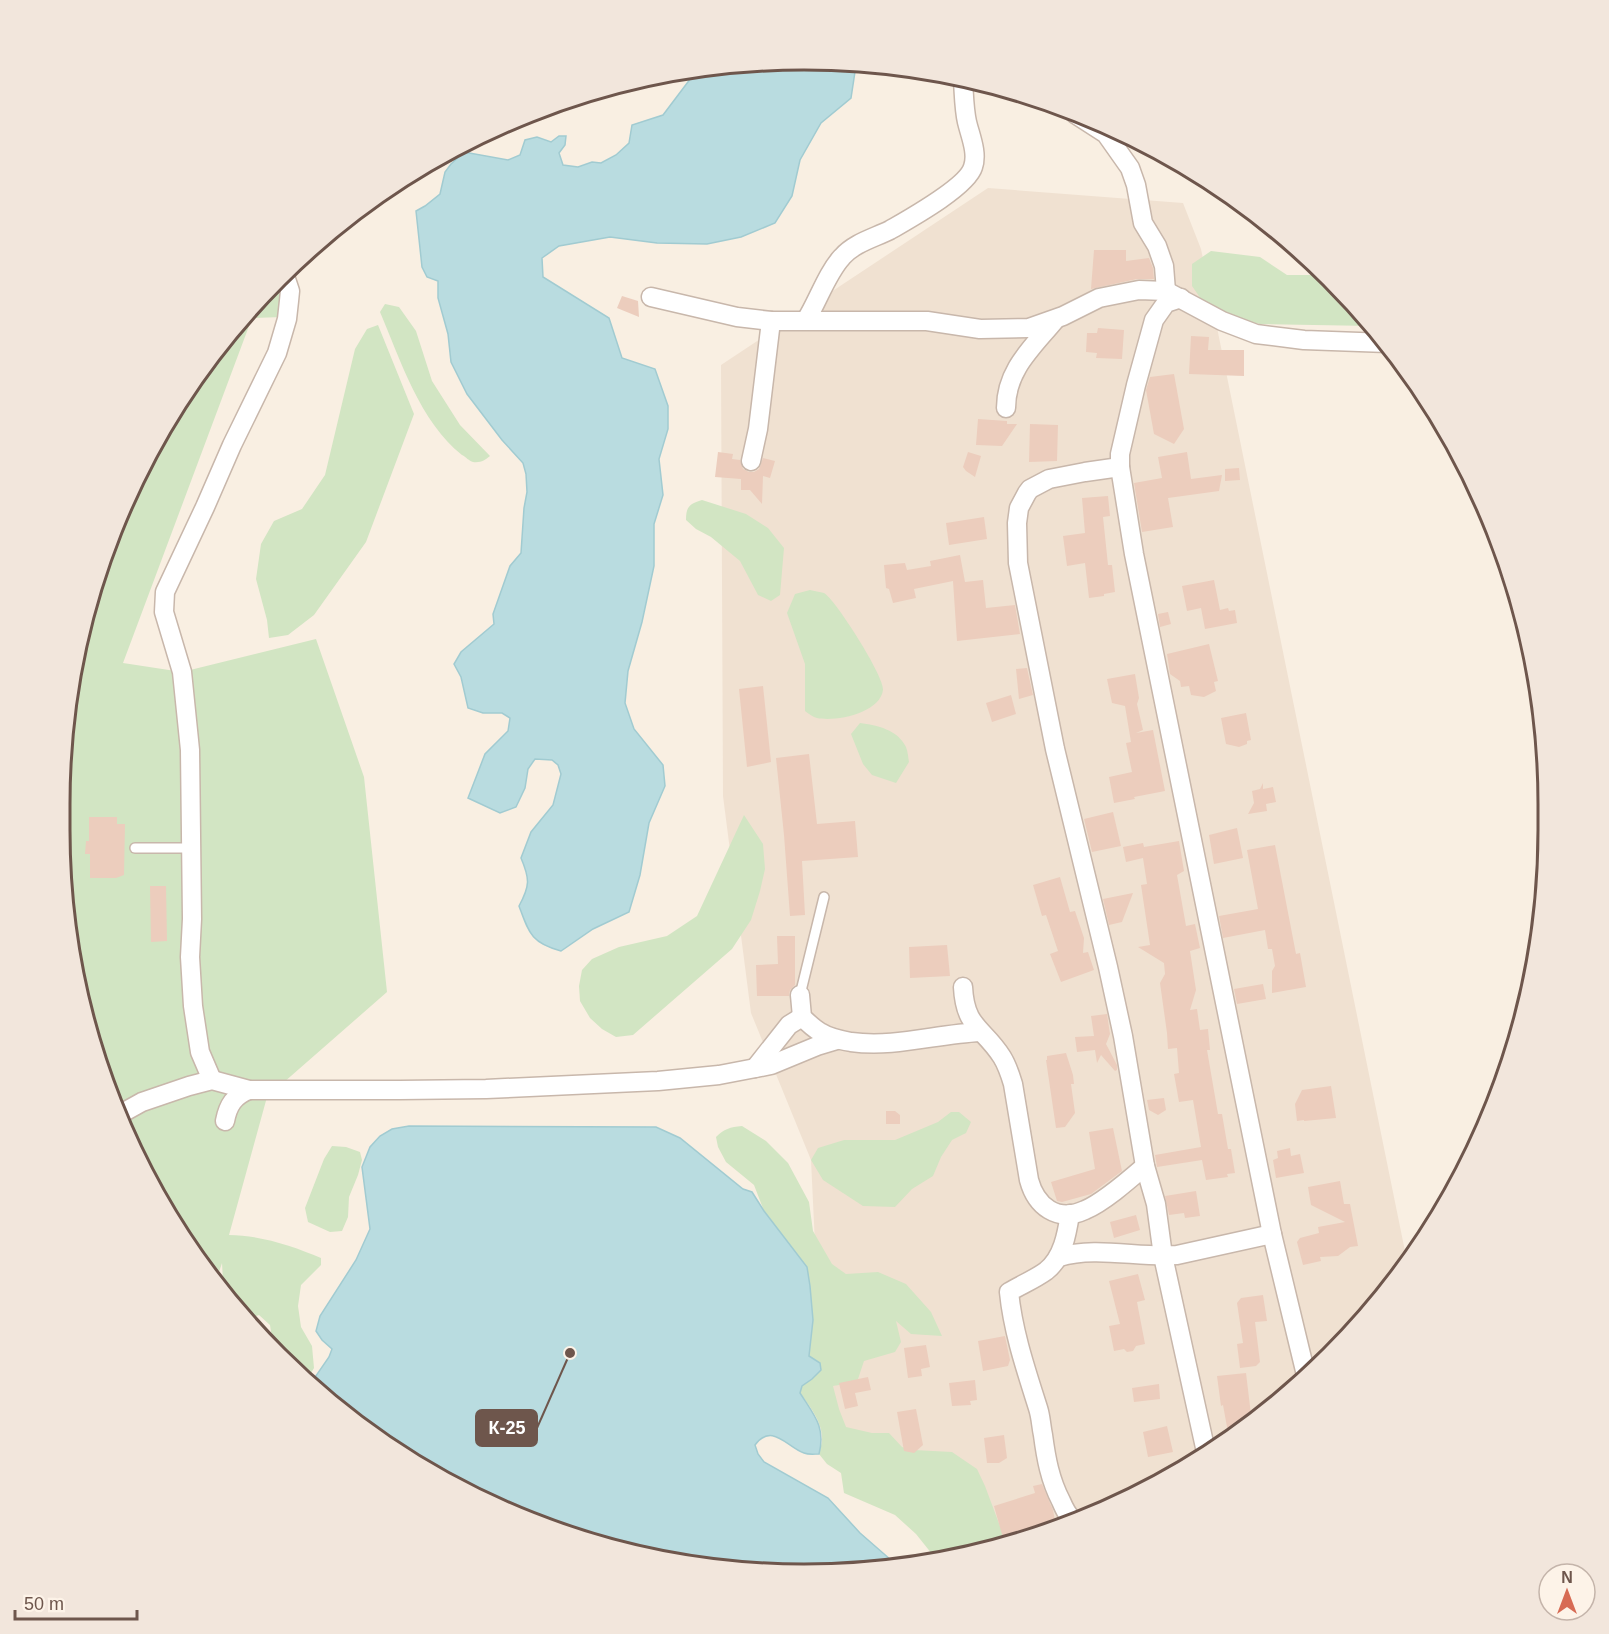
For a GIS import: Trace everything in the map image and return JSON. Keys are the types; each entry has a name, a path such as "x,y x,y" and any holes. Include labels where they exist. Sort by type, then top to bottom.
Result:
{"street":[{"path":"806,320 842,257 854,247 914,216 961,184 969,175 974,166 974,154 967,122 964,89"},
{"path":"1108,136 1130,168 1136,185 1143,223 1157,246 1174,295"},
{"path":"212,1080 200,1052 193,1006 190,957 192,919 190,750 182,672 164,612 165,592 277,353 287,319 290,291 287,283"},
{"path":"651,297 771,321 927,321 980,329 1029,328 1056,319 1099,298 1139,290 1174,295 1222,321 1256,334 1304,340 1374,343"},
{"path":"1174,295 1154,320 1120,454 1120,467 1134,554 1272,1234 1304,1367"},
{"path":"1006,408 1006,394 1011,379 1022,360 1056,319"},
{"path":"751,461 758,429 771,321"},
{"path":"1120,467 1049,479 1027,493 1019,508 1017,523 1018,563 1055,749 1124,1036 1145,1166 1156,1204 1163,1256 1204,1445"},
{"path":"963,987 964,1004 972,1022 1001,1056 1009,1070 1031,1189 1043,1206 1052,1211 1070,1214 1085,1210 1145,1166"},
{"path":"800,994 802,1017 821,1033 837,1040 885,1044 980,1032"},
{"path":"755,1068 789,1025 802,1017"},
{"path":"126,1111 142,1102 212,1080 249,1090 411,1090 585,1085 719,1075 771,1065 837,1040"},
{"path":"225,1121 232,1101 249,1090"},
{"path":"1068,1514 1050,1476 1039,1410 1021,1353 1009,1292 1046,1271 1059,1257 1070,1214"},
{"path":"1059,1257 1072,1253 1177,1255 1272,1234"}],"lane":[{"path":"135,848 191,848"},
{"path":"800,994 824,897"}],"shaded area":[{"path":"988,188 1183,203 1201,249 1405,1251 1387,1276 1324,1349 1251,1412 1212,1440 1172,1465 1085,1508 1040,1525 986,1540 823,1412 811,1160 751,1013 723,796 721,365"}],"green space":[{"path":"1211,251 1260,257 1287,275 1313,275 1360,326 1260,324 1226,316 1201,299 1192,286 1192,264"},
{"path":"282,288 282,317 256,318"},
{"path":"385,304 399,307 416,331 432,381 460,425 490,456 483,461 473,462 462,455 447,441 423,408 380,312"},
{"path":"378,325 414,414 366,542 314,615 288,635 269,638 267,620 256,579 261,544 274,521 302,509 325,475 355,349 367,329"},
{"path":"249,326 123,663 182,672 316,639 364,777 387,992 267,1097 229,1235 276,1242 321,1258 321,1265 301,1285 298,1306 301,1327 312,1346 314,1368 311,1372 285,1349 271,1334 270,1325 259,1315 256,1316 223,1277 222,1263 219,1272 169,1196 146,1154 109,1065 85,973 77,925 72,878 70,804 77,709 85,661 109,569 146,480 169,437 222,358"},
{"path":"702,500 746,514 768,528 784,548 780,595 771,601 758,595 740,561 686,520 689,507"},
{"path":"810,590 824,593 830,598 876,670 883,690 880,698 866,710 835,719 816,718 805,711 805,664 787,613 795,594"},
{"path":"860,723 892,732 906,747 909,762 896,783 872,775 863,764 851,734"},
{"path":"744,815 763,844 765,869 751,920 732,949 633,1035 616,1037 602,1029 590,1018 580,1001 579,986 582,970 592,959 619,947 667,936 697,916"},
{"path":"951,1112 959,1112 971,1122 966,1133 952,1140 933,1176 912,1189 895,1207 863,1206 823,1180 811,1160 818,1148 844,1140 895,1140 938,1122"},
{"path":"742,1126 766,1141 788,1163 809,1202 813,1231 832,1264 846,1274 878,1272 906,1284 931,1312 942,1336 911,1334 896,1321 901,1342 895,1352 864,1361 857,1382 833,1386 846,1427 872,1433 889,1433 902,1447 914,1450 952,1452 977,1469 1003,1535 930,1552 916,1534 895,1515 844,1493 841,1473 827,1464 819,1454 822,1433 815,1415 800,1393 801,1386 812,1379 820,1363 809,1356 813,1320 807,1267 764,1211 754,1185 726,1162 718,1147 716,1137 734,1127"},
{"path":"332,1146 346,1147 360,1152 362,1160 349,1197 348,1217 342,1231 330,1232 308,1222 305,1208 324,1159"}],"water":[{"path":"804,70 855,72 851,98 821,123 800,160 792,196 775,223 741,237 707,244 657,243 610,237 559,246 542,258 543,277 609,318 622,358 655,369 668,406 668,429 659,459 663,495 654,524 654,566 642,622 628,671 625,703 634,729 663,765 665,786 649,823 640,875 629,912 593,929 561,951 543,944 532,936 519,906 528,882 521,858 531,832 553,805 561,774 558,765 552,760 535,759 528,769 525,788 516,807 500,813 468,798 485,754 508,731 510,718 502,713 483,713 468,708 461,677 454,664 461,652 494,624 493,614 510,566 521,553 527,492 526,474 523,463 502,440 467,394 451,362 448,334 438,298 438,281 427,277 422,267 416,211 440,194 445,172 457,159 468,153 508,160 520,155 525,140 537,137 551,142 559,136 566,136 565,145 559,153 563,165 578,167 592,162 601,163 616,155 629,143 632,125 663,115 689,80 756,72"},
{"path":"409,1126 656,1127 680,1138 743,1189 752,1192 807,1267 813,1320 809,1356 820,1363 821,1370 802,1386 800,1393 820,1429 819,1454 804,1453 780,1438 767,1436 761,1438 755,1445 758,1454 764,1462 828,1498 860,1533 889,1558 804,1564 756,1562 661,1549 569,1525 480,1488 437,1465 358,1412 321,1381 316,1376 332,1349 316,1331 320,1316 356,1260 370,1229 362,1167 370,1147 380,1136 392,1129"}],"building":[{"path":"1094,250 1126,250 1126,261 1149,258 1154,279 1137,279 1091,289"},
{"path":"622,296 638,301 639,317 617,308"},
{"path":"1098,328 1124,330 1122,359 1096,358 1097,353 1086,352 1087,333 1097,333"},
{"path":"1191,336 1209,337 1208,350 1244,350 1244,376 1189,374"},
{"path":"1174,374 1184,429 1174,444 1154,434 1146,390 1150,377"},
{"path":"978,419 1017,424 1002,446 976,445"},
{"path":"1030,424 1058,425 1057,461 1029,462"},
{"path":"718,452 733,454 732,459 740,460 743,469 749,472 759,469 763,458 775,461 770,478 763,476 762,504 750,490 741,490 741,479 715,477"},
{"path":"968,452 981,456 975,477 963,467"},
{"path":"1187,452 1191,479 1222,475 1219,491 1168,498 1173,527 1142,532 1134,483 1162,478 1158,457"},
{"path":"1239,468 1240,480 1225,481 1225,469"},
{"path":"1108,496 1110,516 1103,517 1108,565 1112,565 1115,592 1089,598 1085,563 1067,566 1063,536 1085,533 1082,498"},
{"path":"984,517 987,539 949,545 946,523"},
{"path":"960,555 965,582 983,580 986,608 1015,605 1020,634 957,641 953,581 914,589 916,598 893,603 889,589 886,588 884,565 905,563 907,570 931,566 930,561"},
{"path":"1214,580 1220,610 1228,608 1229,611 1235,610 1237,623 1205,629 1201,608 1187,611 1182,586"},
{"path":"1168,612 1171,624 1160,627 1158,614"},
{"path":"1209,644 1218,681 1214,682 1216,691 1204,697 1191,695 1189,686 1181,687 1180,681 1170,674 1167,654"},
{"path":"1027,668 1033,695 1019,699 1016,669"},
{"path":"1135,674 1139,698 1137,704 1143,730 1136,733 1153,730 1165,791 1114,803 1109,777 1132,772 1126,743 1131,742 1125,706 1112,703 1107,679"},
{"path":"763,686 771,762 747,767 739,689"},
{"path":"1011,695 1016,714 992,722 986,703"},
{"path":"1246,713 1251,740 1239,747 1226,744 1221,718"},
{"path":"809,754 817,824 855,821 858,857 802,861 805,915 790,916 776,758"},
{"path":"1263,783 1263,789 1273,787 1276,802 1266,804 1267,811 1248,814 1254,803 1252,791 1260,789"},
{"path":"1113,812 1121,846 1092,852 1084,819"},
{"path":"89,817 117,817 117,824 125,824 124,875 116,878 90,878 90,854 85,854 86,841 89,841"},
{"path":"1237,828 1243,858 1214,864 1209,835"},
{"path":"1179,841 1184,871 1177,875 1186,926 1195,924 1200,948 1190,951 1196,990 1190,1010 1197,1009 1200,1030 1208,1029 1210,1050 1207,1050 1218,1114 1222,1114 1235,1173 1227,1174 1228,1177 1206,1180 1202,1160 1157,1167 1155,1155 1201,1147 1193,1100 1179,1102 1174,1074 1179,1073 1177,1048 1168,1049 1160,983 1165,974 1164,963 1138,947 1150,945 1141,885 1147,884 1143,858 1126,862 1123,847 1143,843 1144,847"},
{"path":"1275,845 1296,954 1300,953 1306,987 1272,993 1272,971 1275,966 1272,949 1268,949 1265,930 1223,938 1219,916 1258,909 1247,850"},
{"path":"1060,877 1070,912 1075,911 1084,938 1083,953 1088,952 1094,970 1061,982 1050,954 1058,951 1046,915 1042,916 1033,885"},
{"path":"150,886 166,886 167,941 151,942"},
{"path":"1133,893 1122,922 1109,925 1103,899"},
{"path":"777,936 795,936 795,985 790,990 789,996 757,996 756,965 778,964"},
{"path":"947,945 950,976 910,978 909,947"},
{"path":"1263,984 1266,999 1237,1004 1234,989"},
{"path":"1107,1014 1110,1034 1106,1044 1117,1065 1115,1071 1101,1055 1097,1063 1095,1050 1077,1052 1075,1037 1094,1036 1091,1016"},
{"path":"1066,1053 1073,1075 1074,1084 1071,1084 1075,1113 1065,1127 1056,1128 1046,1060 1047,1056"},
{"path":"1331,1086 1336,1118 1297,1121 1295,1104 1302,1090"},
{"path":"1164,1098 1166,1110 1158,1115 1149,1110 1147,1100"},
{"path":"886,1111 895,1111 900,1115 900,1124 886,1124"},
{"path":"1113,1128 1122,1171 1091,1194 1062,1202 1057,1201 1051,1182 1095,1169 1089,1132"},
{"path":"1290,1148 1291,1156 1300,1154 1304,1173 1276,1178 1273,1160 1278,1158 1277,1151"},
{"path":"1340,1181 1344,1204 1350,1204 1358,1246 1350,1247 1338,1256 1320,1257 1321,1261 1303,1265 1297,1242 1300,1238 1319,1233 1318,1227 1345,1222 1311,1205 1308,1187"},
{"path":"1196,1191 1200,1216 1185,1218 1184,1213 1169,1215 1165,1196"},
{"path":"1136,1215 1140,1230 1114,1238 1110,1222"},
{"path":"1138,1274 1145,1300 1137,1302 1145,1344 1136,1346 1133,1351 1127,1352 1124,1349 1114,1351 1109,1326 1120,1324 1109,1281"},
{"path":"1263,1295 1267,1321 1255,1322 1260,1362 1256,1366 1240,1368 1237,1344 1243,1343 1237,1303 1241,1298"},
{"path":"1005,1336 1010,1360 1008,1366 983,1371 978,1341"},
{"path":"926,1345 930,1367 921,1369 922,1376 908,1378 904,1348"},
{"path":"1246,1373 1251,1412 1227,1429 1223,1405 1221,1406 1217,1376"},
{"path":"868,1377 871,1390 855,1393 858,1406 845,1409 839,1383"},
{"path":"975,1380 977,1400 970,1401 971,1405 952,1406 949,1383"},
{"path":"1159,1384 1160,1399 1134,1402 1132,1388"},
{"path":"916,1409 923,1445 914,1453 904,1451 897,1412"},
{"path":"1167,1426 1173,1452 1148,1457 1143,1432"},
{"path":"1004,1435 1007,1458 999,1463 987,1463 984,1438"},
{"path":"1042,1484 1055,1519 1002,1536 994,1506 1035,1493 1033,1486"}],"place":[{"name":"К-25","path":"570,1353"}]}
